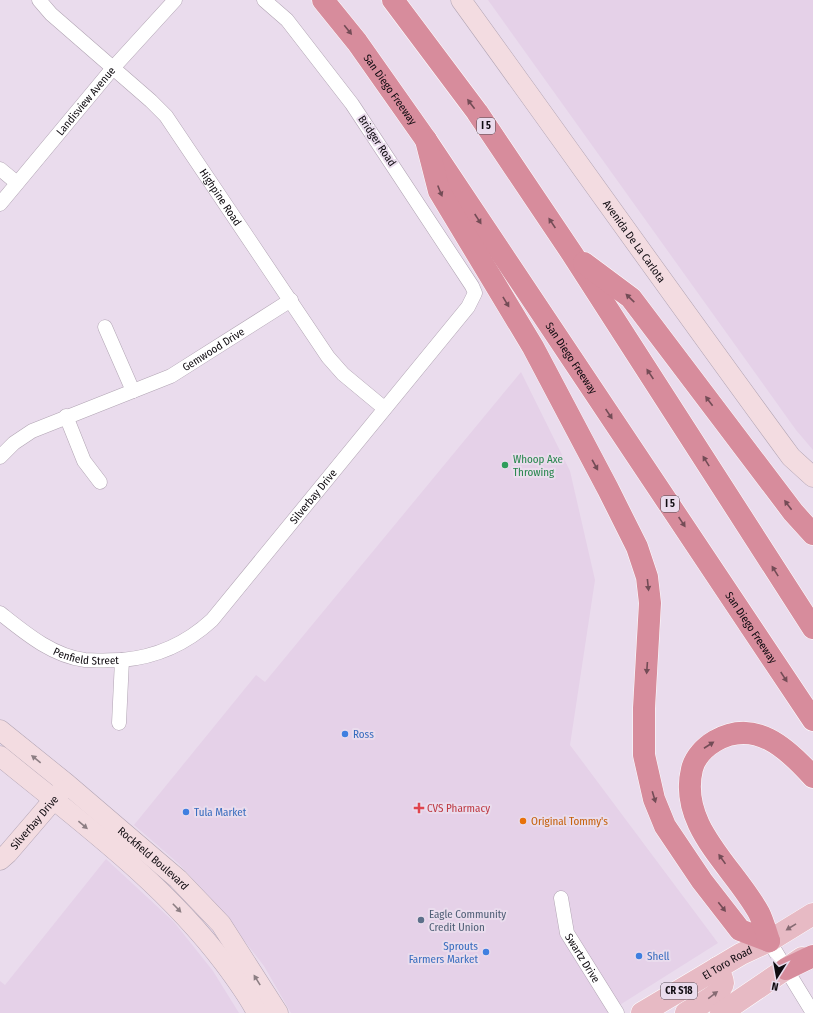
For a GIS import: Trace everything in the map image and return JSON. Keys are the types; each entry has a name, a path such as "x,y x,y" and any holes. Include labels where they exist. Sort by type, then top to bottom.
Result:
{"highway":[{"name":"San Diego Freeway","path":"323,0 357,42 426,140 813,720"},
{"name":"I 5","path":"393,0 477,112 574,256 813,628"},
{"path":"426,140 439,191 533,347 608,489 637,548 647,577 650,603 644,708 644,755 654,799 665,826 702,881 740,930 769,941"},
{"path":"574,256 631,298 794,512 813,534"},
{"path":"769,941 759,913 698,825 692,809 688,787 692,767 704,747 722,738 739,734 756,734 776,742 798,761 813,778"},
{"path":"786,969 813,956"}],"main road":[{"name":"Avenida De La Carlota","path":"461,0 577,160 613,213 791,457 813,477"},
{"name":"Rockfield Boulevard","path":"0,730 67,784 178,879 221,924 278,1013"},
{"name":"Rockfield Boulevard","path":"0,756 150,880 206,938 240,985 257,1013"},
{"name":"Silverbay Drive","path":"0,860 8,853 67,784"},
{"name":"El Toro Road","path":"642,1013 741,954 769,941 813,914"},
{"path":"721,1013 813,950"},
{"path":"686,1013 716,994 722,987 723,981 717,968"}],"street":[{"name":"Highpine Road","path":"39,0 51,14 151,101 166,116 335,366 384,408"},
{"name":"Landisview Avenue","path":"0,204 113,68 175,0"},
{"name":"Bridger Road","path":"264,0 287,20 352,104 472,286 475,293"},
{"path":"0,168 17,183"},
{"name":"Silverbay Drive","path":"122,660 137,659 173,647 195,634 212,620 468,307 475,293"},
{"name":"Gemwood Drive","path":"0,457 14,443 32,432 66,416 182,371 291,300"},
{"path":"106,327 132,391"},
{"path":"66,416 84,461 100,482"},
{"name":"Penfield Street","path":"0,613 31,638 61,653 84,660 122,660 119,723"},
{"name":"Swartz Drive","path":"561,898 567,934 617,1013"},
{"path":"769,941 813,1013"}],"shaded area":[{"path":"488,0 813,0 813,450 796,430"},
{"path":"521,372 570,471 595,580 570,745 718,943 607,1013 291,1013 264,966 214,902 178,863 134,825 256,675 265,682"},
{"path":"106,859 174,922 213,971 239,1013 0,1013 0,981 5,985"}],"place":[{"name":"Whoop Axe Throwing","path":"505,465"},
{"name":"Ross","path":"345,734"},
{"name":"CVS Pharmacy","path":"419,808"},
{"name":"Tula Market","path":"186,812"},
{"name":"Original Tommy's","path":"523,821"},
{"name":"Eagle Community Credit Union","path":"421,920"},
{"name":"Sprouts Farmers Market","path":"486,952"},
{"name":"Shell","path":"639,956"}]}
